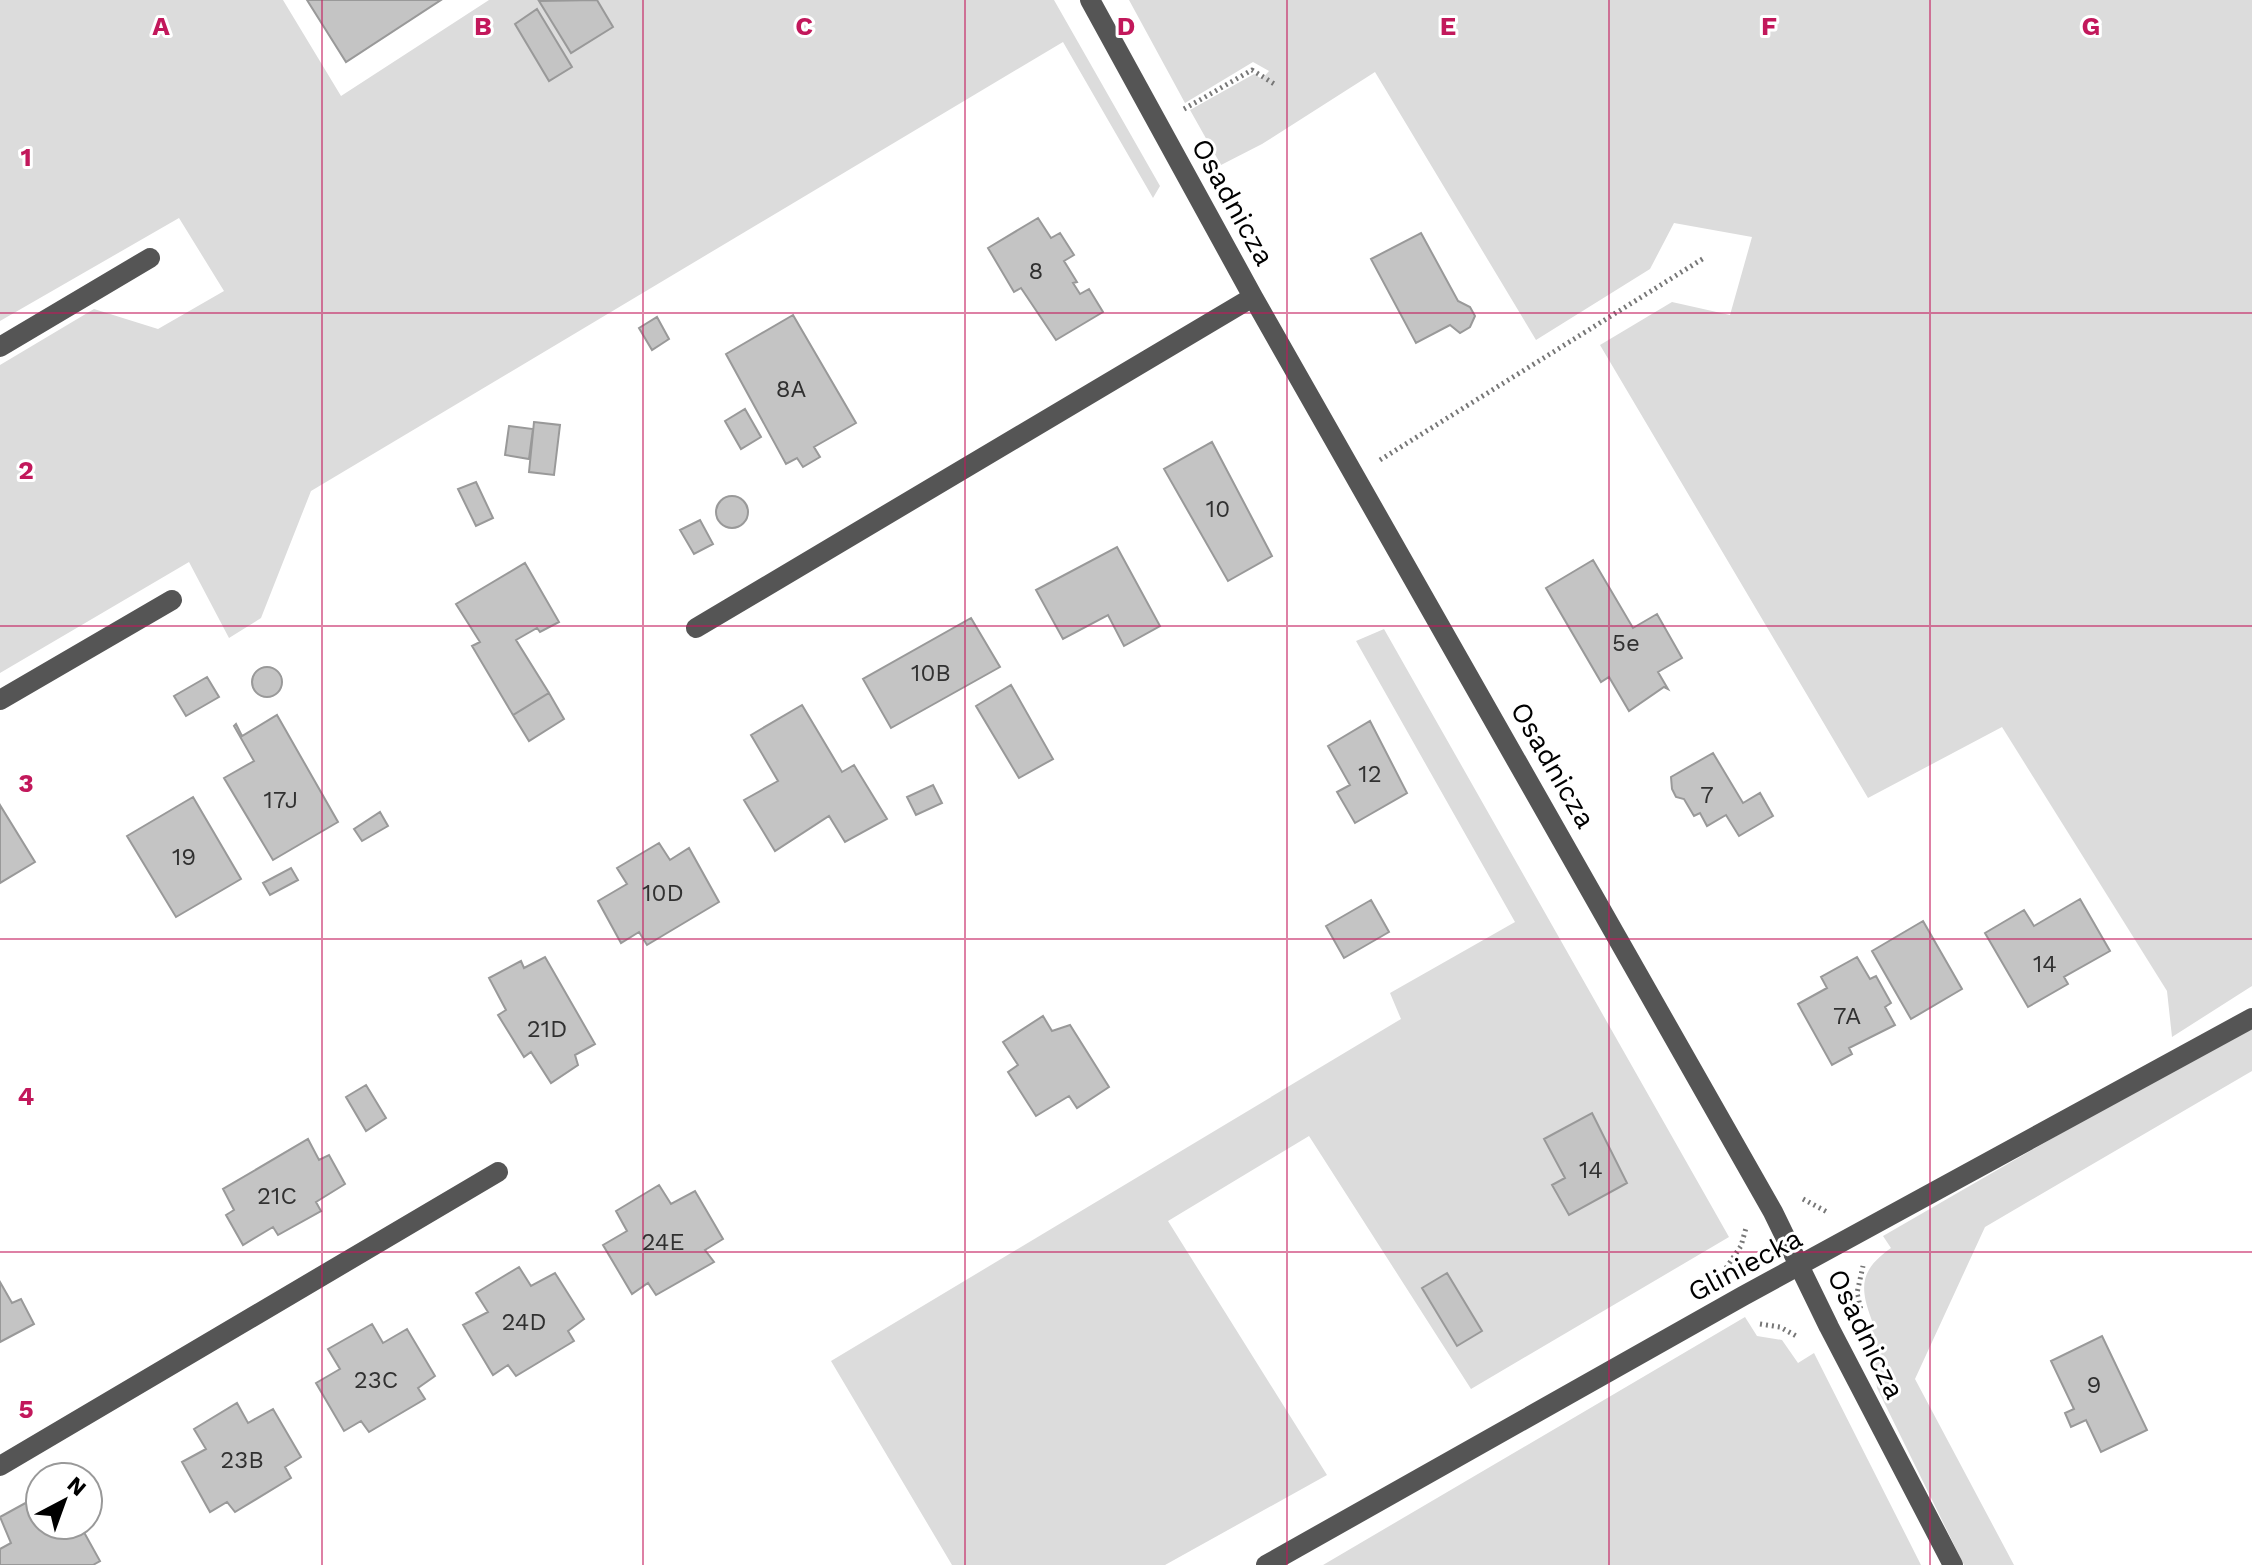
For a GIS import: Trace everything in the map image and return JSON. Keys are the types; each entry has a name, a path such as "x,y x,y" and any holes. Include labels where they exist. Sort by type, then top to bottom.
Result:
{"street":[{"name":"Osadnicza","path":"1090,0 1253,297 1803,1266 1829,1327 1953,1565"},
{"path":"0,347 150,258"},
{"path":"696,628 1253,297"},
{"path":"0,700 172,600"},
{"name":"Gliniecka","path":"1266,1565 1743,1296 1803,1266 2252,1018"},
{"path":"0,1466 498,1172"}],"path":[{"path":"1182,110 1252,70 1276,85"},
{"path":"1355,475 1704,258"}],"shaded area":[{"path":"0,0 283,0 341,96 489,0 1054,0 1160,186 1153,198 1063,42 311,491 261,618 229,638 189,562 0,673 0,365 94,309 158,329 224,291 179,218 0,321"},
{"path":"1129,0 2252,0 2252,986 2172,1037 2167,991 2002,727 1868,798 1600,345 1672,302 1730,315 1752,237 1674,223 1650,269 1536,340 1375,72 1262,144 1221,165 1190,110 1254,74 1262,79 1269,71 1253,62 1185,103"},
{"path":"1384,629 1729,1237 1471,1389 1309,1136 1168,1221 1327,1475 1165,1565 952,1565 831,1361 1401,1019 1390,993 1515,922 1356,641"},
{"path":"2252,1023 2252,1071 1985,1227 1915,1379 2014,1565 1964,1565 1877,1388 1874,1354 1864,1332 1874,1326 1866,1302 1864,1282 1872,1265 1891,1248 1883,1236"},
{"path":"1745,1317 1757,1336 1782,1340 1798,1363 1814,1353 1921,1565 1323,1565"}],"building":[{"path":"307,0 441,0 346,62"},
{"path":"597,0 613,27 571,53 539,1"},
{"path":"537,9 572,67 549,81 515,24"},
{"path":"1038,218 1051,238 1060,233 1074,255 1064,261 1077,282 1073,283 1080,294 1089,289 1103,312 1056,340 1021,288 1014,292 988,248"},
{"path":"1421,233 1458,301 1470,307 1475,316 1470,327 1460,333 1450,325 1416,343 1371,259"},
{"path":"793,315 856,423 814,447 820,457 803,467 797,458 786,464 726,354"},
{"path":"657,317 669,339 652,350 639,328"},
{"path":"745,409 761,437 741,449 725,421"},
{"path":"534,422 560,425 554,475 529,472"},
{"path":"509,426 533,429 529,459 505,455"},
{"path":"1212,442 1272,556 1228,581 1164,469"},
{"path":"476,482 493,518 476,526 458,489"},
{"path":"732,496 743,501 748,512 743,523 732,528 721,523 716,512 721,501"},
{"path":"700,520 713,544 694,554 680,530"},
{"path":"1117,547 1160,626 1124,646 1108,615 1063,639 1036,590"},
{"path":"1593,560 1633,628 1657,614 1682,658 1658,672 1668,689 1664,687 1629,711 1609,677 1601,682 1546,588"},
{"path":"525,563 559,622 540,632 537,628 516,640 549,693 513,715 472,646 480,642 456,604"},
{"path":"971,618 1000,667 891,728 863,679"},
{"path":"267,667 278,671 282,682 278,693 267,697 256,693 252,682 256,671"},
{"path":"207,677 219,697 186,716 174,696"},
{"path":"1011,685 1053,759 1019,778 976,706"},
{"path":"549,693 564,719 529,741 513,715"},
{"path":"802,705 842,772 854,765 887,819 845,842 829,816 775,851 744,800 778,781 751,735"},
{"path":"277,715 338,822 273,860 224,778 254,761 234,726 236,724 242,736"},
{"path":"1370,721 1407,793 1355,823 1337,792 1350,785 1328,746"},
{"path":"1713,753 1743,803 1760,793 1773,816 1739,836 1726,815 1707,826 1700,813 1694,816 1684,799 1676,797 1671,777"},
{"path":"933,785 942,803 916,815 907,797"},
{"path":"193,797 241,879 176,917 127,836"},
{"path":"0,805 35,862 0,883"},
{"path":"380,812 388,826 362,841 354,829"},
{"path":"659,843 670,860 689,848 719,902 647,945 639,932 621,943 598,901 627,884 617,868"},
{"path":"291,868 298,880 270,895 263,883"},
{"path":"2080,899 2110,951 2064,977 2068,984 2028,1007 1985,933 2024,910 2034,926"},
{"path":"1371,900 1389,932 1344,958 1326,926"},
{"path":"1923,921 1962,989 1911,1019 1872,951"},
{"path":"545,957 595,1044 575,1055 578,1065 551,1083 531,1052 524,1057 498,1015 506,1010 489,978 521,961 524,968"},
{"path":"1857,957 1870,979 1876,976 1891,1003 1885,1007 1895,1025 1849,1048 1852,1054 1832,1065 1798,1004 1827,988 1821,977"},
{"path":"1043,1016 1052,1031 1070,1025 1109,1087 1077,1108 1069,1096 1036,1116 1008,1072 1018,1065 1003,1042"},
{"path":"366,1085 386,1118 366,1131 346,1097"},
{"path":"1592,1113 1627,1183 1569,1215 1552,1185 1565,1178 1544,1139"},
{"path":"308,1139 319,1160 329,1155 345,1184 316,1202 321,1211 278,1235 273,1227 243,1245 226,1215 234,1210 223,1189"},
{"path":"659,1185 671,1204 695,1191 723,1239 705,1250 714,1262 656,1295 648,1283 632,1294 603,1245 627,1231 616,1211"},
{"path":"519,1267 531,1286 555,1273 584,1319 568,1331 574,1341 516,1376 508,1365 493,1375 463,1325 488,1312 476,1293"},
{"path":"1447,1273 1482,1331 1457,1346 1422,1288"},
{"path":"0,1282 12,1303 21,1299 34,1324 0,1342"},
{"path":"372,1324 383,1343 407,1329 435,1376 418,1388 425,1399 369,1432 361,1421 344,1431 316,1383 340,1369 328,1349"},
{"path":"2102,1336 2147,1430 2101,1452 2086,1420 2071,1427 2065,1413 2074,1409 2051,1361"},
{"path":"237,1403 248,1423 273,1409 301,1457 285,1467 291,1478 235,1512 227,1502 210,1512 182,1462 206,1449 194,1429"},
{"path":"24,1504 24,1541 89,1541 100,1561 93,1565 0,1565 0,1549 11,1543 0,1517"}]}
